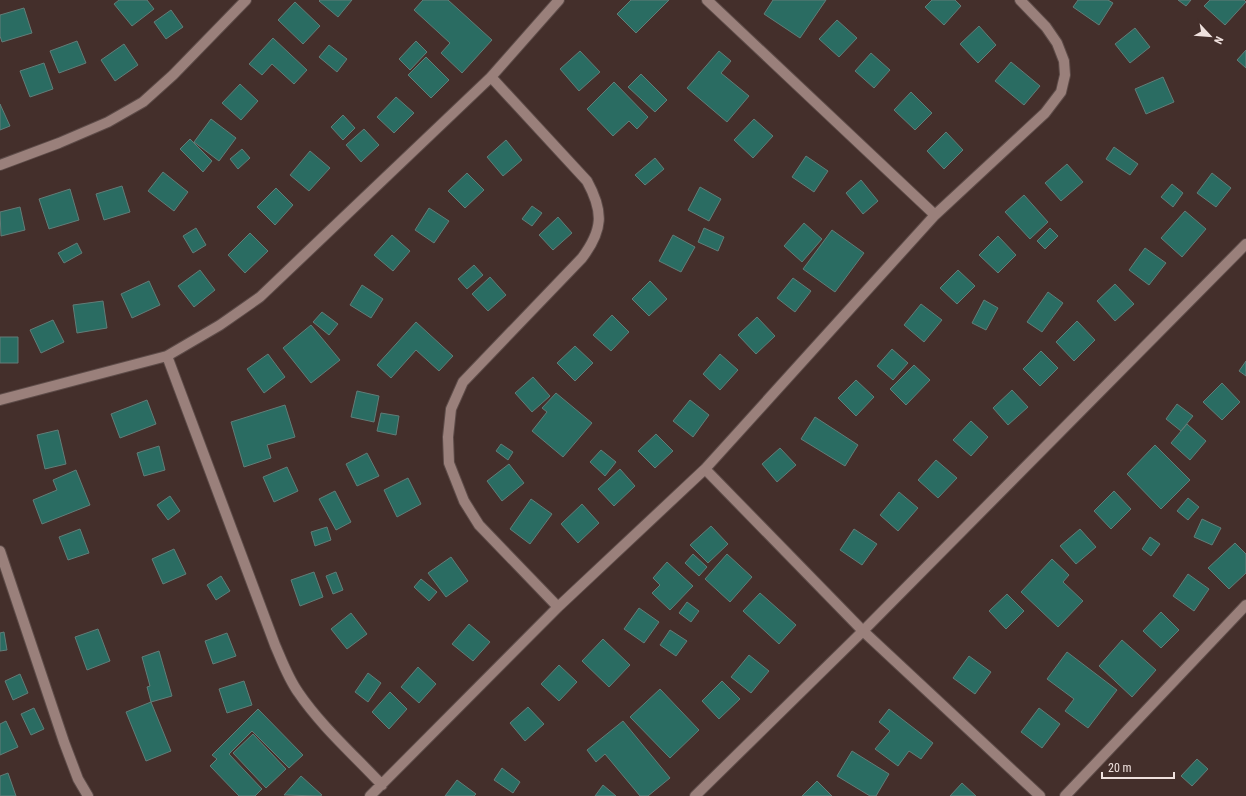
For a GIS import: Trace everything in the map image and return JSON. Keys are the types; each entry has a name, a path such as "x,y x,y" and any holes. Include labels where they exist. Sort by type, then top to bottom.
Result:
{"street":[{"path":"0,165 59,143 108,122 143,102 173,75 246,0"},
{"path":"0,400 167,356 220,325 260,297 491,77 559,0"},
{"path":"707,0 935,215"},
{"path":"370,796 558,607 705,469 935,215 1044,113 1060,92 1066,75 1064,61 1057,43 1046,27 1020,0"},
{"path":"491,77 587,181 596,196 600,215 597,233 591,246 582,258 463,382 451,409 449,423 449,463 464,502 479,525 558,607"},
{"path":"695,796 863,632 1246,244"},
{"path":"167,356 272,638 287,673 297,691 312,712 382,785"},
{"path":"705,469 863,632 1040,796"},
{"path":"0,552 64,742 78,779 88,796"},
{"path":"1065,796 1246,605"}],"building":[{"path":"119,0 147,0 154,9 132,26 114,4"},
{"path":"352,0 338,17 319,1"},
{"path":"423,0 448,0 492,40 462,73 441,53 450,43 414,10"},
{"path":"631,0 669,0 636,33 617,14"},
{"path":"773,0 826,0 800,38 764,14"},
{"path":"932,0 955,0 961,6 944,25 925,7"},
{"path":"1078,0 1108,0 1113,3 1099,25 1073,7"},
{"path":"1178,0 1191,0 1186,6"},
{"path":"1210,0 1244,0 1246,2 1225,25 1204,6"},
{"path":"295,2 320,26 303,44 278,20"},
{"path":"24,8 32,33 2,42 0,36 0,15"},
{"path":"171,10 183,27 166,39 154,22"},
{"path":"837,20 857,38 839,57 819,39"},
{"path":"979,26 996,45 978,63 960,44"},
{"path":"1135,28 1150,47 1130,63 1115,44"},
{"path":"273,38 307,70 294,84 272,64 262,75 249,64"},
{"path":"77,41 86,63 59,73 50,51"},
{"path":"416,41 427,52 410,70 399,59"},
{"path":"124,44 138,65 115,81 101,60"},
{"path":"329,45 347,59 337,72 319,57"},
{"path":"1246,50 1246,68 1237,60"},
{"path":"580,51 600,72 579,91 560,69"},
{"path":"719,51 731,61 721,73 749,96 727,122 687,88"},
{"path":"871,53 890,70 874,88 855,71"},
{"path":"426,57 449,80 431,98 408,75"},
{"path":"1011,62 1040,86 1024,105 995,81"},
{"path":"44,63 53,89 30,97 20,71"},
{"path":"641,74 667,100 655,112 628,87"},
{"path":"1163,77 1174,102 1146,114 1135,89"},
{"path":"614,82 648,117 637,129 629,121 613,136 587,109"},
{"path":"240,84 258,101 241,120 222,103"},
{"path":"911,92 932,113 915,130 894,110"},
{"path":"396,97 414,113 394,133 377,117"},
{"path":"0,104 10,126 0,130"},
{"path":"343,115 355,128 343,140 331,127"},
{"path":"211,119 236,138 219,161 194,142"},
{"path":"754,119 773,136 753,158 734,140"},
{"path":"364,129 379,145 361,162 346,145"},
{"path":"946,132 963,150 944,169 927,151"},
{"path":"190,139 212,161 203,172 180,149"},
{"path":"506,140 522,160 503,176 487,157"},
{"path":"1114,147 1138,164 1130,175 1106,159"},
{"path":"242,149 250,158 238,169 230,159"},
{"path":"310,151 330,168 309,191 290,175"},
{"path":"806,156 828,171 814,192 792,177"},
{"path":"655,158 664,169 645,185 635,175"},
{"path":"1067,164 1083,182 1061,201 1045,183"},
{"path":"163,172 188,192 174,211 148,191"},
{"path":"467,173 484,190 465,208 448,191"},
{"path":"1212,173 1231,188 1216,207 1197,193"},
{"path":"861,180 878,201 863,214 846,193"},
{"path":"1172,184 1183,193 1173,207 1161,197"},
{"path":"122,186 130,212 104,220 96,194"},
{"path":"700,187 721,199 709,221 688,210"},
{"path":"276,188 293,205 275,225 257,207"},
{"path":"70,189 79,220 49,229 39,199"},
{"path":"1024,195 1048,222 1030,239 1005,212"},
{"path":"532,206 542,213 532,226 522,219"},
{"path":"20,207 25,230 1,236 0,212"},
{"path":"429,208 449,221 434,243 415,230"},
{"path":"1185,211 1206,229 1182,257 1161,238"},
{"path":"558,217 572,233 553,250 539,235"},
{"path":"804,223 822,239 802,262 784,246"},
{"path":"196,228 206,245 193,253 183,236"},
{"path":"704,228 724,237 718,251 698,242"},
{"path":"1050,228 1058,236 1045,249 1037,241"},
{"path":"832,230 864,253 835,292 803,269"},
{"path":"250,233 268,251 245,273 228,255"},
{"path":"392,235 410,251 393,271 374,255"},
{"path":"673,235 695,247 681,272 659,261"},
{"path":"998,236 1016,255 998,273 979,255"},
{"path":"77,243 82,253 64,263 58,253"},
{"path":"1145,248 1166,263 1149,285 1129,270"},
{"path":"474,265 483,275 467,289 458,279"},
{"path":"200,270 215,290 194,307 178,286"},
{"path":"958,270 975,286 957,304 940,288"},
{"path":"490,277 506,295 488,311 472,294"},
{"path":"793,278 811,291 795,312 777,298"},
{"path":"149,281 160,305 132,318 121,294"},
{"path":"650,281 667,299 649,316 632,299"},
{"path":"1115,284 1134,304 1115,321 1097,301"},
{"path":"362,285 383,299 371,318 350,305"},
{"path":"1048,292 1063,303 1042,332 1027,322"},
{"path":"984,300 998,308 986,330 972,323"},
{"path":"103,301 107,328 77,333 73,305"},
{"path":"921,304 942,320 924,342 904,325"},
{"path":"322,312 338,324 329,335 313,322"},
{"path":"612,315 629,332 611,351 593,335"},
{"path":"757,317 775,336 756,354 738,335"},
{"path":"53,320 64,342 41,353 30,330"},
{"path":"1077,321 1095,340 1074,361 1056,342"},
{"path":"416,322 453,356 439,371 416,350 391,378 377,365"},
{"path":"311,325 340,360 311,383 283,348"},
{"path":"0,337 18,337 18,363 0,363"},
{"path":"575,346 593,363 575,381 557,363"},
{"path":"892,349 908,363 893,380 877,366"},
{"path":"1041,351 1058,368 1040,386 1023,369"},
{"path":"268,354 285,377 264,393 247,369"},
{"path":"720,354 738,370 720,390 703,374"},
{"path":"1246,361 1246,376 1239,371"},
{"path":"914,365 930,380 906,405 890,389"},
{"path":"533,377 550,396 532,412 515,393"},
{"path":"856,380 874,397 856,416 838,398"},
{"path":"1222,383 1240,402 1222,420 1203,402"},
{"path":"1012,390 1028,407 1008,425 993,408"},
{"path":"357,391 379,396 374,422 351,417"},
{"path":"556,393 592,423 563,457 532,431 547,412 542,408"},
{"path":"147,400 156,424 120,438 111,414"},
{"path":"690,400 709,415 693,437 673,421"},
{"path":"1177,404 1193,416 1181,431 1166,419"},
{"path":"285,405 295,437 267,445 271,458 244,467 231,422"},
{"path":"381,413 399,416 396,435 377,431"},
{"path":"815,417 858,445 845,466 801,439"},
{"path":"971,421 988,437 971,456 953,440"},
{"path":"1187,424 1206,441 1190,460 1171,443"},
{"path":"58,430 66,464 45,469 37,435"},
{"path":"656,434 673,451 655,468 638,451"},
{"path":"501,444 513,452 508,460 496,451"},
{"path":"1155,445 1190,480 1161,509 1127,474"},
{"path":"159,446 165,470 144,476 137,453"},
{"path":"780,448 796,465 777,482 762,464"},
{"path":"601,450 616,462 605,476 590,462"},
{"path":"367,453 379,476 357,486 346,464"},
{"path":"936,460 957,478 938,498 918,480"},
{"path":"509,464 524,483 502,501 487,481"},
{"path":"287,467 298,491 274,502 263,477"},
{"path":"620,469 635,486 614,506 598,489"},
{"path":"76,470 90,505 42,524 33,500 57,490 53,480"},
{"path":"408,478 421,504 397,517 384,490"},
{"path":"335,491 351,522 336,530 319,499"},
{"path":"1114,491 1131,509 1111,529 1094,511"},
{"path":"899,492 918,508 898,531 880,515"},
{"path":"170,496 180,511 168,520 157,505"},
{"path":"1188,498 1199,507 1188,520 1177,511"},
{"path":"531,499 552,514 530,544 510,529"},
{"path":"582,504 599,523 578,543 561,524"},
{"path":"1202,519 1221,528 1212,545 1194,537"},
{"path":"711,526 728,544 708,563 690,545"},
{"path":"327,527 331,540 315,546 311,532"},
{"path":"80,529 89,553 68,560 59,537"},
{"path":"854,529 877,544 862,565 840,550"},
{"path":"1080,529 1096,547 1076,564 1060,546"},
{"path":"1150,537 1160,544 1151,556 1142,549"},
{"path":"1235,543 1246,554 1246,573 1229,589 1208,568"},
{"path":"174,549 186,574 163,584 152,559"},
{"path":"693,554 707,567 699,576 685,563"},
{"path":"727,554 752,577 730,602 705,579"},
{"path":"451,557 468,581 446,597 428,573"},
{"path":"1052,559 1069,575 1063,582 1083,601 1058,627 1021,592"},
{"path":"667,562 693,586 670,610 652,593 660,585 653,578"},
{"path":"314,572 323,597 300,606 291,580"},
{"path":"336,572 343,590 333,594 326,576"},
{"path":"1188,574 1209,589 1194,611 1173,596"},
{"path":"221,576 230,591 216,600 207,585"},
{"path":"421,579 437,592 429,601 414,587"},
{"path":"760,593 796,625 779,644 743,611"},
{"path":"1007,594 1024,611 1006,629 989,611"},
{"path":"687,602 699,611 691,622 679,613"},
{"path":"639,608 659,622 644,643 624,629"},
{"path":"1161,612 1179,630 1161,648 1143,631"},
{"path":"351,613 367,634 347,649 331,629"},
{"path":"469,624 490,642 473,661 452,644"},
{"path":"98,629 110,661 87,670 75,637"},
{"path":"670,630 687,641 676,656 660,645"},
{"path":"4,632 7,650 0,651 0,633"},
{"path":"227,633 236,656 213,664 205,641"},
{"path":"603,639 630,665 609,687 582,661"},
{"path":"1122,640 1156,670 1132,697 1099,666"},
{"path":"159,651 172,696 151,702 147,687 150,686 142,657"},
{"path":"1067,652 1117,690 1088,728 1065,711 1074,699 1047,679"},
{"path":"749,655 769,671 751,693 731,677"},
{"path":"969,656 991,672 975,694 953,678"},
{"path":"559,665 577,682 559,701 541,684"},
{"path":"418,667 436,684 419,703 401,687"},
{"path":"368,673 381,683 368,702 355,692"},
{"path":"20,674 28,693 13,700 5,681"},
{"path":"244,681 252,705 227,713 219,689"},
{"path":"722,681 740,699 719,719 702,701"},
{"path":"660,689 699,730 670,758 630,717"},
{"path":"390,692 407,709 389,729 372,712"},
{"path":"151,702 171,751 146,761 126,712"},
{"path":"528,707 544,724 525,741 510,723"},
{"path":"34,708 44,729 31,735 21,714"},
{"path":"1039,708 1060,724 1042,748 1021,732"},
{"path":"258,709 303,755 289,768 252,731 229,754 262,789 255,796 239,796 210,766 217,759 212,755"},
{"path":"889,709 933,743 921,759 909,751 898,766 875,749 890,731 879,722"},
{"path":"6,721 18,747 0,755 0,724"},
{"path":"623,721 670,778 648,796 640,796 605,754 596,762 587,750"},
{"path":"253,734 286,769 266,788 233,753"},
{"path":"852,751 889,774 876,796 870,796 837,776"},
{"path":"1197,759 1208,769 1192,786 1181,776"},
{"path":"502,768 520,782 513,793 494,780"},
{"path":"8,773 16,796 0,796 0,776"},
{"path":"301,776 322,795 284,795"},
{"path":"457,780 476,794 474,796 445,796"},
{"path":"817,781 832,796 802,796"},
{"path":"962,783 976,796 950,796"},
{"path":"603,785 616,796 595,796"}]}
